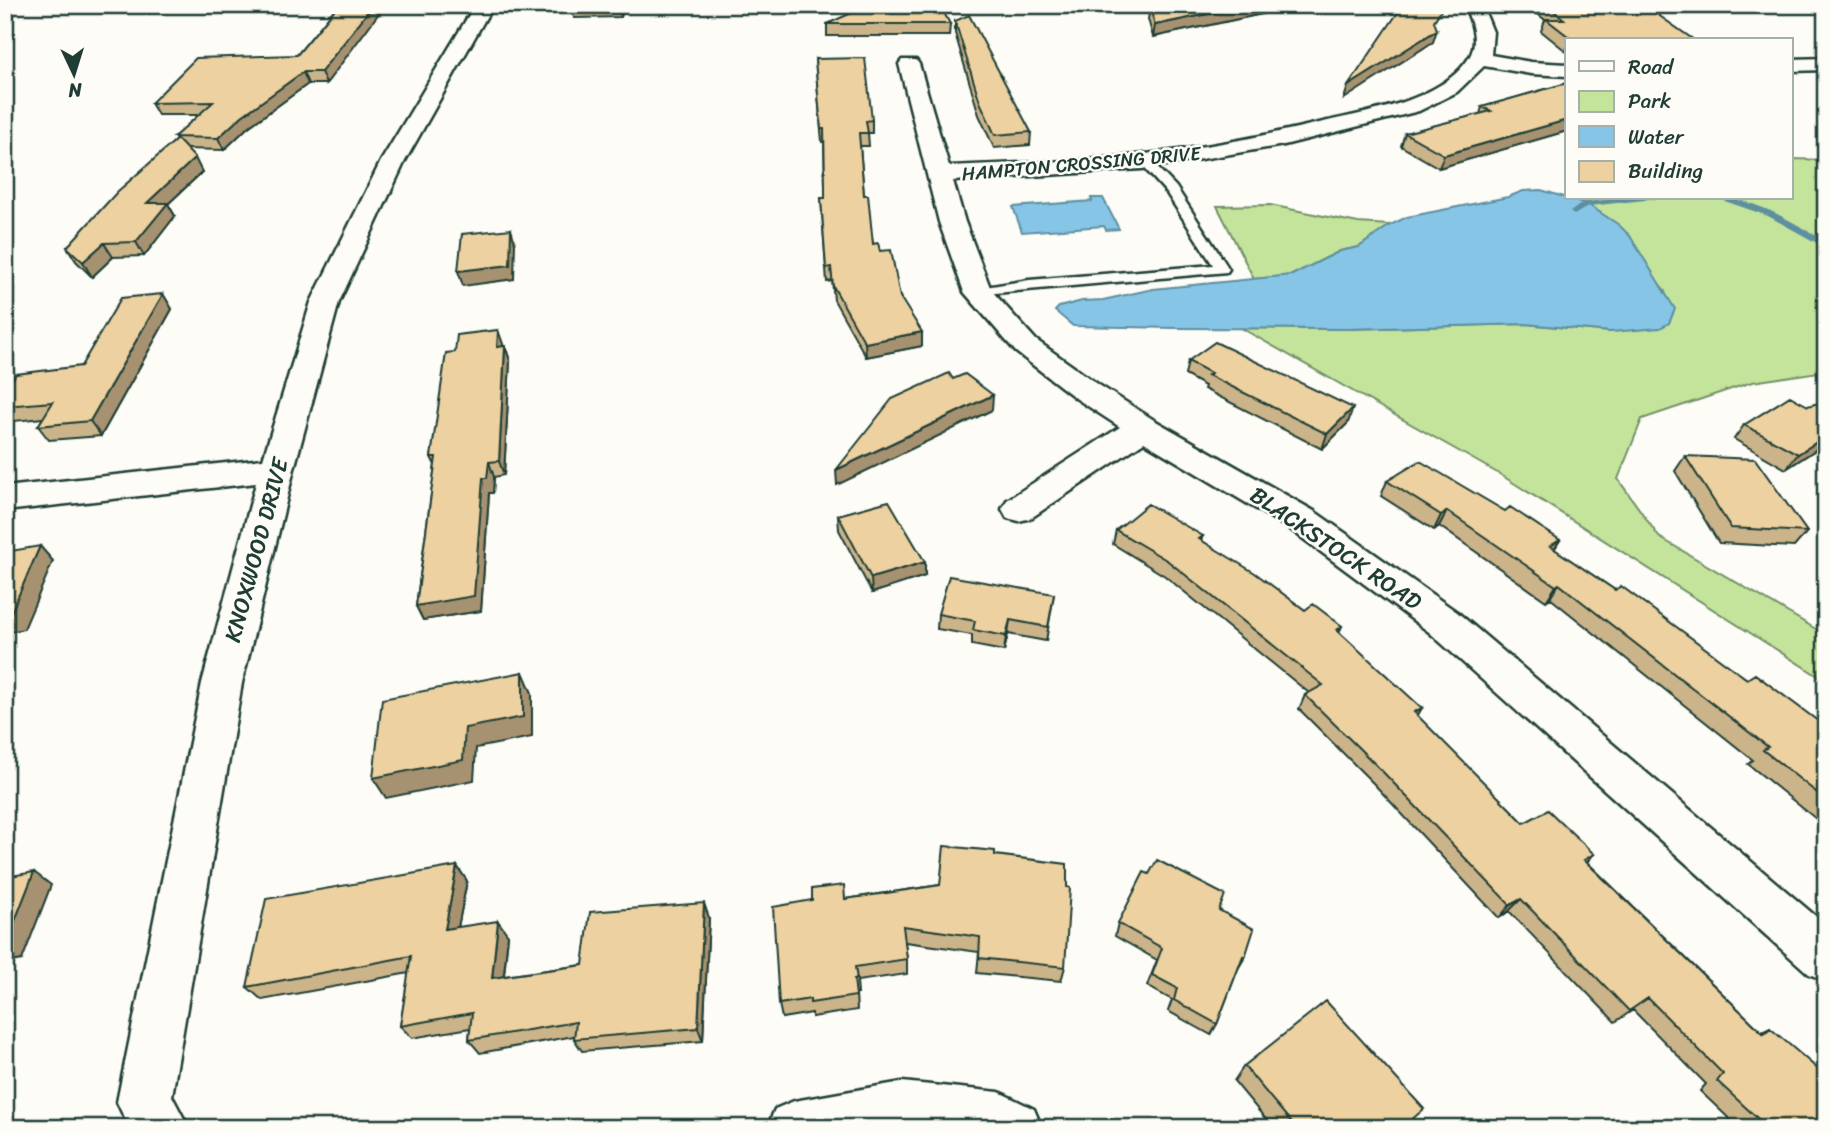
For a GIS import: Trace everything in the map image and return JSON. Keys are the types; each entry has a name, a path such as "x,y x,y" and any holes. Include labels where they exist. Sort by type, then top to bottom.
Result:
{"street":[{"name":"KNOXWOOD DRIVE","path":"162,1128 144,1102 222,683 277,468 325,302 393,161 484,5"},
{"path":"1473,5 1482,22 1483,46 1479,59 1531,68 1565,70"},
{"name":"HAMPTON CROSSING DRIVE","path":"940,174 1144,162 1304,134 1402,108 1444,91 1479,59"},
{"name":"BLACKSTOCK ROAD","path":"909,64 952,222 978,292 1026,346 1088,392 1143,427 1302,520 1443,622 1826,957"},
{"path":"1792,65 1826,64"},
{"path":"1020,509 1143,427"},
{"path":"5,499 277,468"},
{"path":"794,1128 902,1109 999,1119 1015,1128"}],"lane":[{"path":"978,292 1029,284 1222,269 1171,190 1144,162"}],"green space":[{"path":"1792,159 1826,160 1826,371 1752,382 1642,419 1618,479 1659,537 1826,635 1826,681 1501,475 1241,328 1347,329 1526,324 1611,332 1665,291 1647,268 1630,236 1587,204 1574,200 1792,200"},
{"path":"1270,205 1358,223 1390,225 1359,247 1340,251 1292,275 1254,279 1217,206"}],"water":[{"path":"1541,190 1565,197 1565,200 1587,204 1619,225 1630,236 1675,309 1669,323 1660,328 1611,332 1526,324 1347,329 1175,328 1073,326 1055,311 1059,307 1082,301 1103,300 1153,289 1292,275 1340,251 1359,247 1390,225 1407,217 1508,197 1523,191"},
{"path":"1091,198 1103,198 1119,229 1106,230 1104,226 1022,232 1013,207 1092,201"}],"building":[{"path":"338,5 373,5 321,72 303,72 242,116 218,138 174,137 213,102 151,103 196,58 297,55"},
{"path":"572,5 611,5 572,7"},
{"path":"869,5 940,5 950,24 827,24"},
{"path":"1157,5 1251,5 1155,25 1150,8"},
{"path":"1403,5 1437,5 1441,10 1434,21 1437,30 1348,86"},
{"path":"1547,5 1595,5 1603,11 1651,10 1691,38 1570,38 1546,19 1564,19"},
{"path":"969,15 1031,132 995,135 980,102 955,21"},
{"path":"865,58 872,120 866,121 868,133 859,133 864,195 868,195 873,244 878,243 880,251 891,250 900,297 922,332 865,343 833,286 831,267 826,268 821,198 825,198 824,129 821,129 815,59"},
{"path":"1565,84 1565,121 1444,155 1405,133 1491,111 1482,107"},
{"path":"177,139 195,158 147,203 168,203 136,242 104,243 83,262 67,247 117,192"},
{"path":"511,229 510,265 458,271 462,234"},
{"path":"163,294 90,421 38,426 53,402 5,406 5,389 16,374 81,366 121,298"},
{"path":"498,330 497,347 505,346 499,461 489,462 487,478 483,478 474,596 416,606 436,457 431,457 446,353 455,352 457,335"},
{"path":"1215,342 1353,408 1327,434 1208,375 1211,373 1188,361"},
{"path":"949,373 953,379 965,374 993,395 836,470 892,399"},
{"path":"1790,396 1808,406 1826,401 1826,436 1798,454 1744,425"},
{"path":"1685,456 1755,459 1807,532 1731,528"},
{"path":"1420,461 1505,511 1510,507 1560,540 1550,546 1615,590 1621,586 1747,679 1755,674 1826,727 1826,800 1763,750 1768,747 1559,584 1556,586 1447,511 1441,515 1387,481"},
{"path":"889,501 925,562 871,578 838,515"},
{"path":"1148,504 1203,536 1199,539 1255,573 1305,610 1313,604 1342,626 1337,630 1422,708 1414,712 1524,823 1548,810 1594,854 1584,860 1764,1034 1770,1028 1826,1076 1826,1128 1768,1128 1717,1081 1723,1074 1648,998 1629,1011 1521,899 1510,905 1305,695 1323,685 1168,561 1116,530"},
{"path":"40,546 10,615 5,616 5,552"},
{"path":"949,576 1054,594 1048,627 1010,620 1006,636 973,630 975,621 938,614"},
{"path":"523,672 523,717 465,728 463,760 373,778 382,699"},
{"path":"944,846 995,851 995,855 1067,864 1067,887 1070,888 1065,967 979,958 980,937 903,926 907,959 855,967 856,996 810,1003 810,999 779,1004 773,907 812,900 812,889 844,885 845,899 940,885"},
{"path":"1157,860 1225,895 1219,910 1254,929 1217,1024 1174,1000 1177,988 1152,975 1162,948 1118,923 1144,872 1149,874"},
{"path":"457,866 445,929 498,921 492,978 583,965 590,912 704,903 698,1028 574,1039 576,1022 469,1040 472,1013 400,1026 411,956 247,987 266,899"},
{"path":"34,872 5,946 5,877"},
{"path":"1326,1001 1424,1109 1402,1128 1296,1128 1244,1066"}],"waterway":[{"path":"1574,212 1587,204 1626,200"},
{"path":"1726,200 1771,214 1826,245"}]}
